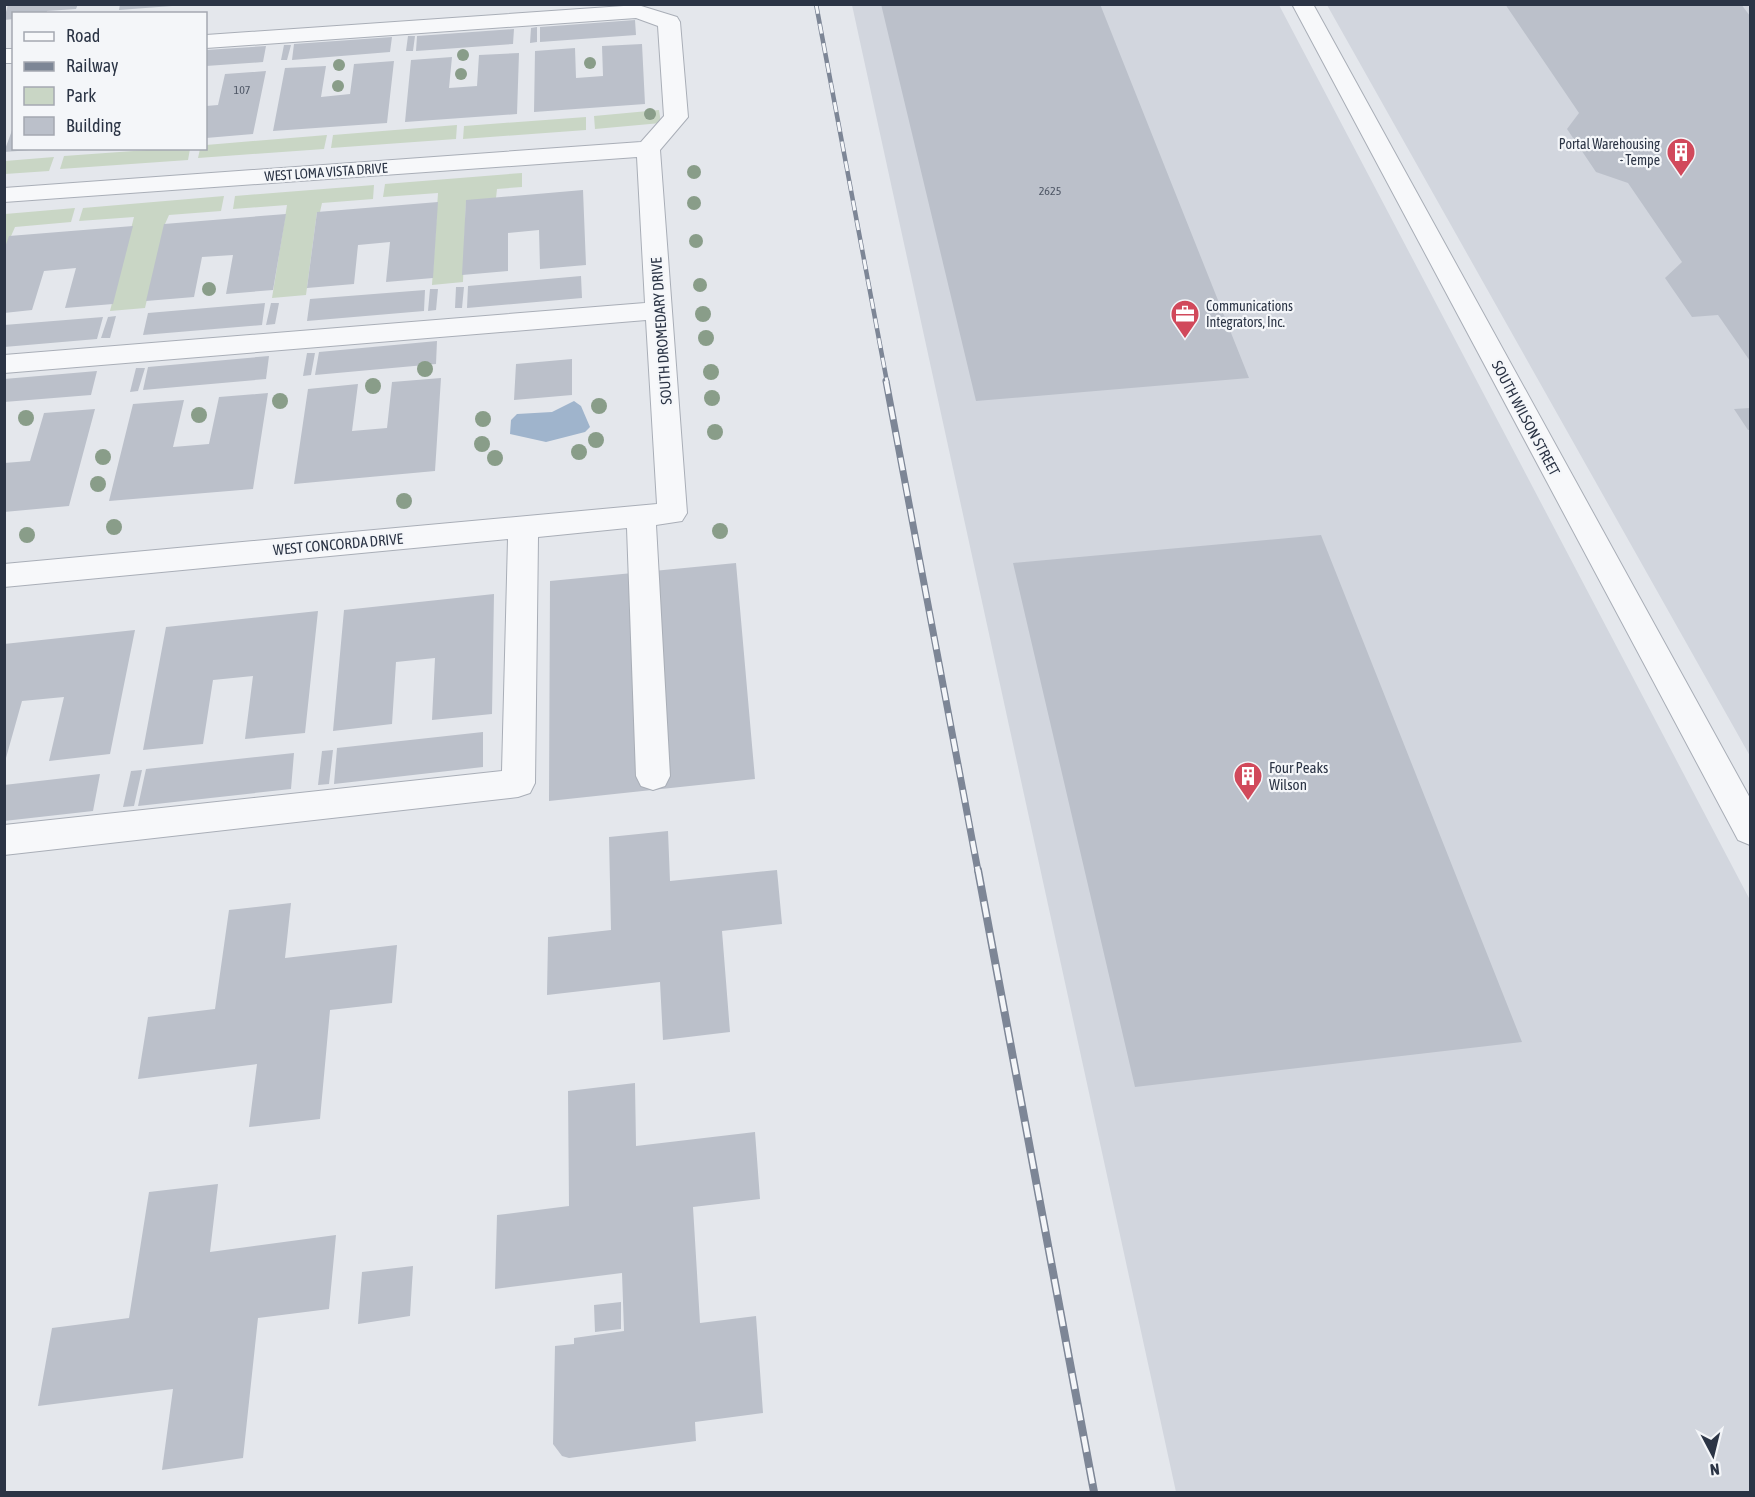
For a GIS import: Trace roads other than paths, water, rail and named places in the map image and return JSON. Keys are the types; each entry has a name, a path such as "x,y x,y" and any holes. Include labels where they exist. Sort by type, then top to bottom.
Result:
{"street":[{"name":"SOUTH WILSON STREET","path":"1302,4 1750,830"},
{"path":"207,42 638,11 669,22 676,117 648,149"},
{"name":"WEST LOMA VISTA DRIVE","path":"4,195 648,149"},
{"name":"SOUTH DROMEDARY DRIVE","path":"648,149 672,513"},
{"path":"4,364 660,310"},
{"name":"WEST CONCORDA DRIVE","path":"4,576 672,513"},
{"path":"641,516 653,777"},
{"path":"4,840 518,783 523,526"}],"water":[{"path":"574,401 581,406 590,427 585,432 546,442 510,434 511,420 517,414 552,412"}],"railway":[{"path":"816,4 887,382"},
{"path":"886,381 978,871"},
{"path":"978,870 1094,1492"}],"place":[{"name":"Portal Warehousing - Tempe","path":"1681,178"},
{"name":"Communications Integrators, Inc.","path":"1185,340"},
{"name":"Four Peaks Wilson","path":"1248,802"}]}
